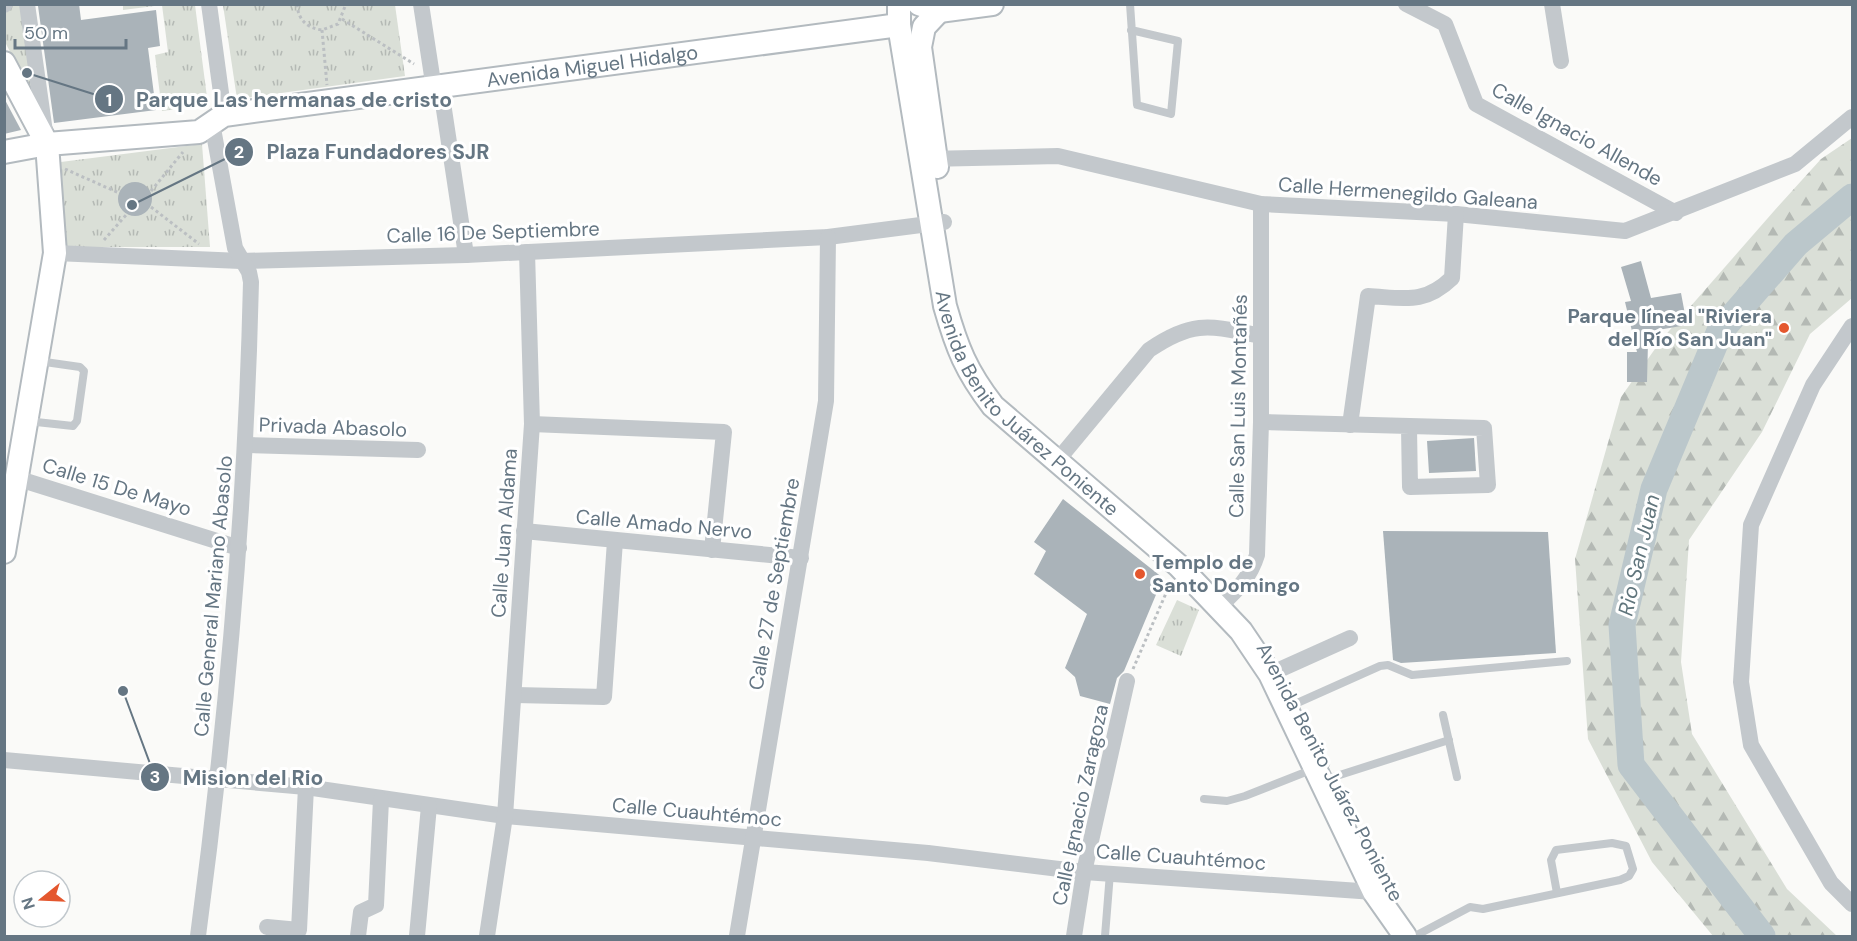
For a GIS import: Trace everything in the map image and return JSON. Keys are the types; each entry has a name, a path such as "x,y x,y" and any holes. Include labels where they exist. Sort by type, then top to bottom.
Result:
{"street":[{"path":"4,552 11,491 56,253 47,153 27,4"},
{"name":"Calle General Mariano Abasolo","path":"198,936 219,778 239,548 247,445 251,282 249,272 241,261 230,227 212,123 209,4"},
{"path":"421,4 466,255"},
{"path":"938,7 992,4"},
{"name":"Calle Ignacio Allende","path":"1406,4 1445,24 1476,104 1676,213"},
{"path":"1552,4 1561,61"},
{"name":"Avenida Benito Juárez Poniente","path":"928,159 926,81 921,37 924,27 938,7"},
{"path":"899,15 913,41 926,81"},
{"name":"Avenida Miguel Hidalgo","path":"4,152 47,153 436,81 899,15"},
{"name":"Avenida Benito Juárez Poniente","path":"899,15 928,159 945,306 957,350 975,382 993,406 1061,456 1184,556 1224,602 1247,639 1274,672 1381,889 1416,936"},
{"path":"4,63 47,153"},
{"name":"Calle Hermenegildo Galeana","path":"928,159 1058,156 1261,204 1456,214 1625,231 1676,213 1795,164 1852,117"},
{"name":"Calle San Luis Montañés","path":"1224,602 1244,584 1252,571 1257,555 1261,422 1261,204"},
{"path":"1350,425 1368,296 1417,298 1438,292 1452,278 1456,214"},
{"name":"Calle 16 De Septiembre","path":"56,253 241,261 466,255 828,237 937,223"},
{"name":"Calle 27 de Septiembre","path":"737,936 826,401 828,237"},
{"name":"Calle Juan Aldama","path":"487,936 505,816 532,424 527,252"},
{"path":"1061,456 1149,350 1168,337 1186,329 1210,326 1261,336"},
{"path":"1852,327 1812,385 1751,525 1741,682 1751,745 1831,883 1852,904"},
{"path":"1261,422 1409,428 1484,428 1488,485 1410,487 1409,428"},
{"path":"532,424 724,432 712,549"},
{"name":"Privada Abasolo","path":"247,445 418,450"},
{"name":"Avenida Benito Juárez Poniente","path":"1061,456 1179,567 1224,602"},
{"name":"Calle 15 De Mayo","path":"11,491 239,548"},
{"name":"Calle Amado Nervo","path":"524,531 801,558"},
{"path":"515,695 604,698 615,541"},
{"path":"1274,672 1350,638"},
{"name":"Calle Ignacio Zaragoza","path":"1074,936 1084,872 1127,681"},
{"name":"Calle Cuauhtémoc","path":"4,760 306,787 381,800 505,816 928,853 1084,872 1381,889"},
{"path":"267,927 299,930 306,787"},
{"path":"358,936 361,912 376,905 381,800"},
{"path":"417,936 429,806"}],"lane":[{"path":"1130,4 1131,30 1137,105 1171,114 1178,42 1131,30"},
{"path":"26,421 73,426 77,421 84,371 80,367 37,361"},
{"path":"1291,705 1380,666 1388,665 1412,675 1567,661"},
{"path":"1443,715 1457,777"},
{"path":"1204,799 1227,801 1449,740"},
{"path":"1416,936 1470,907 1483,909 1557,893 1629,876 1633,869 1626,846 1612,843 1556,850 1551,860 1557,893"},
{"path":"1105,936 1110,873"}],"path":[{"path":"297,4 301,18 306,24 322,30 330,29 342,19 346,4"},
{"path":"342,19 436,81"},
{"path":"322,30 328,101"},
{"path":"151,191 212,123"},
{"path":"47,153 118,193"},
{"path":"151,207 220,260"},
{"path":"91,254 127,214"},
{"path":"1127,681 1179,567"}],"green space":[{"path":"13,5 23,5 37,104 5,42 5,14"},
{"path":"123,5 162,5 123,10"},
{"path":"162,5 195,5 208,105 162,111 155,55 168,52"},
{"path":"223,5 395,5 405,76 237,99"},
{"path":"1852,138 1852,298 1810,334 1762,432 1689,540 1681,662 1692,734 1787,889 1837,936 1713,936 1652,862 1588,739 1575,559 1621,397 1662,339 1774,211 1821,159"},
{"path":"202,144 210,247 61,247 53,163"},
{"path":"1177,600 1199,610 1181,656 1156,645"}],"building":[{"path":"79,4 81,20 156,10 160,46 148,48 156,110 54,123 38,6"},
{"path":"4,98 21,130 4,134"},
{"path":"135,182 147,187 152,199 147,211 135,216 123,211 118,199 123,187"},
{"path":"1641,261 1651,298 1681,293 1687,325 1652,331 1654,340 1648,342 1647,382 1627,382 1627,352 1637,352 1625,302 1631,301 1621,267"},
{"path":"1474,438 1476,471 1429,473 1427,441"},
{"path":"1063,499 1163,578 1124,671 1117,678 1110,704 1080,696 1075,677 1065,668 1087,614 1034,574 1046,551 1034,542"},
{"path":"1383,531 1548,532 1556,653 1401,663 1393,660"}],"waterway":[{"name":"Rio San Juan","path":"1762,936 1631,765 1622,625 1654,489 1720,331 1796,244 1852,197"}],"place":[{"name":"Parque Las hermanas de cristo","path":"27,73"},
{"name":"Plaza Fundadores SJR","path":"132,205"},
{"name":"Parque líneal \"Riviera del Río San Juan\"","path":"1784,328"},
{"name":"Templo de Santo Domingo","path":"1140,574"},
{"name":"Mision del Rio","path":"123,691"}]}
